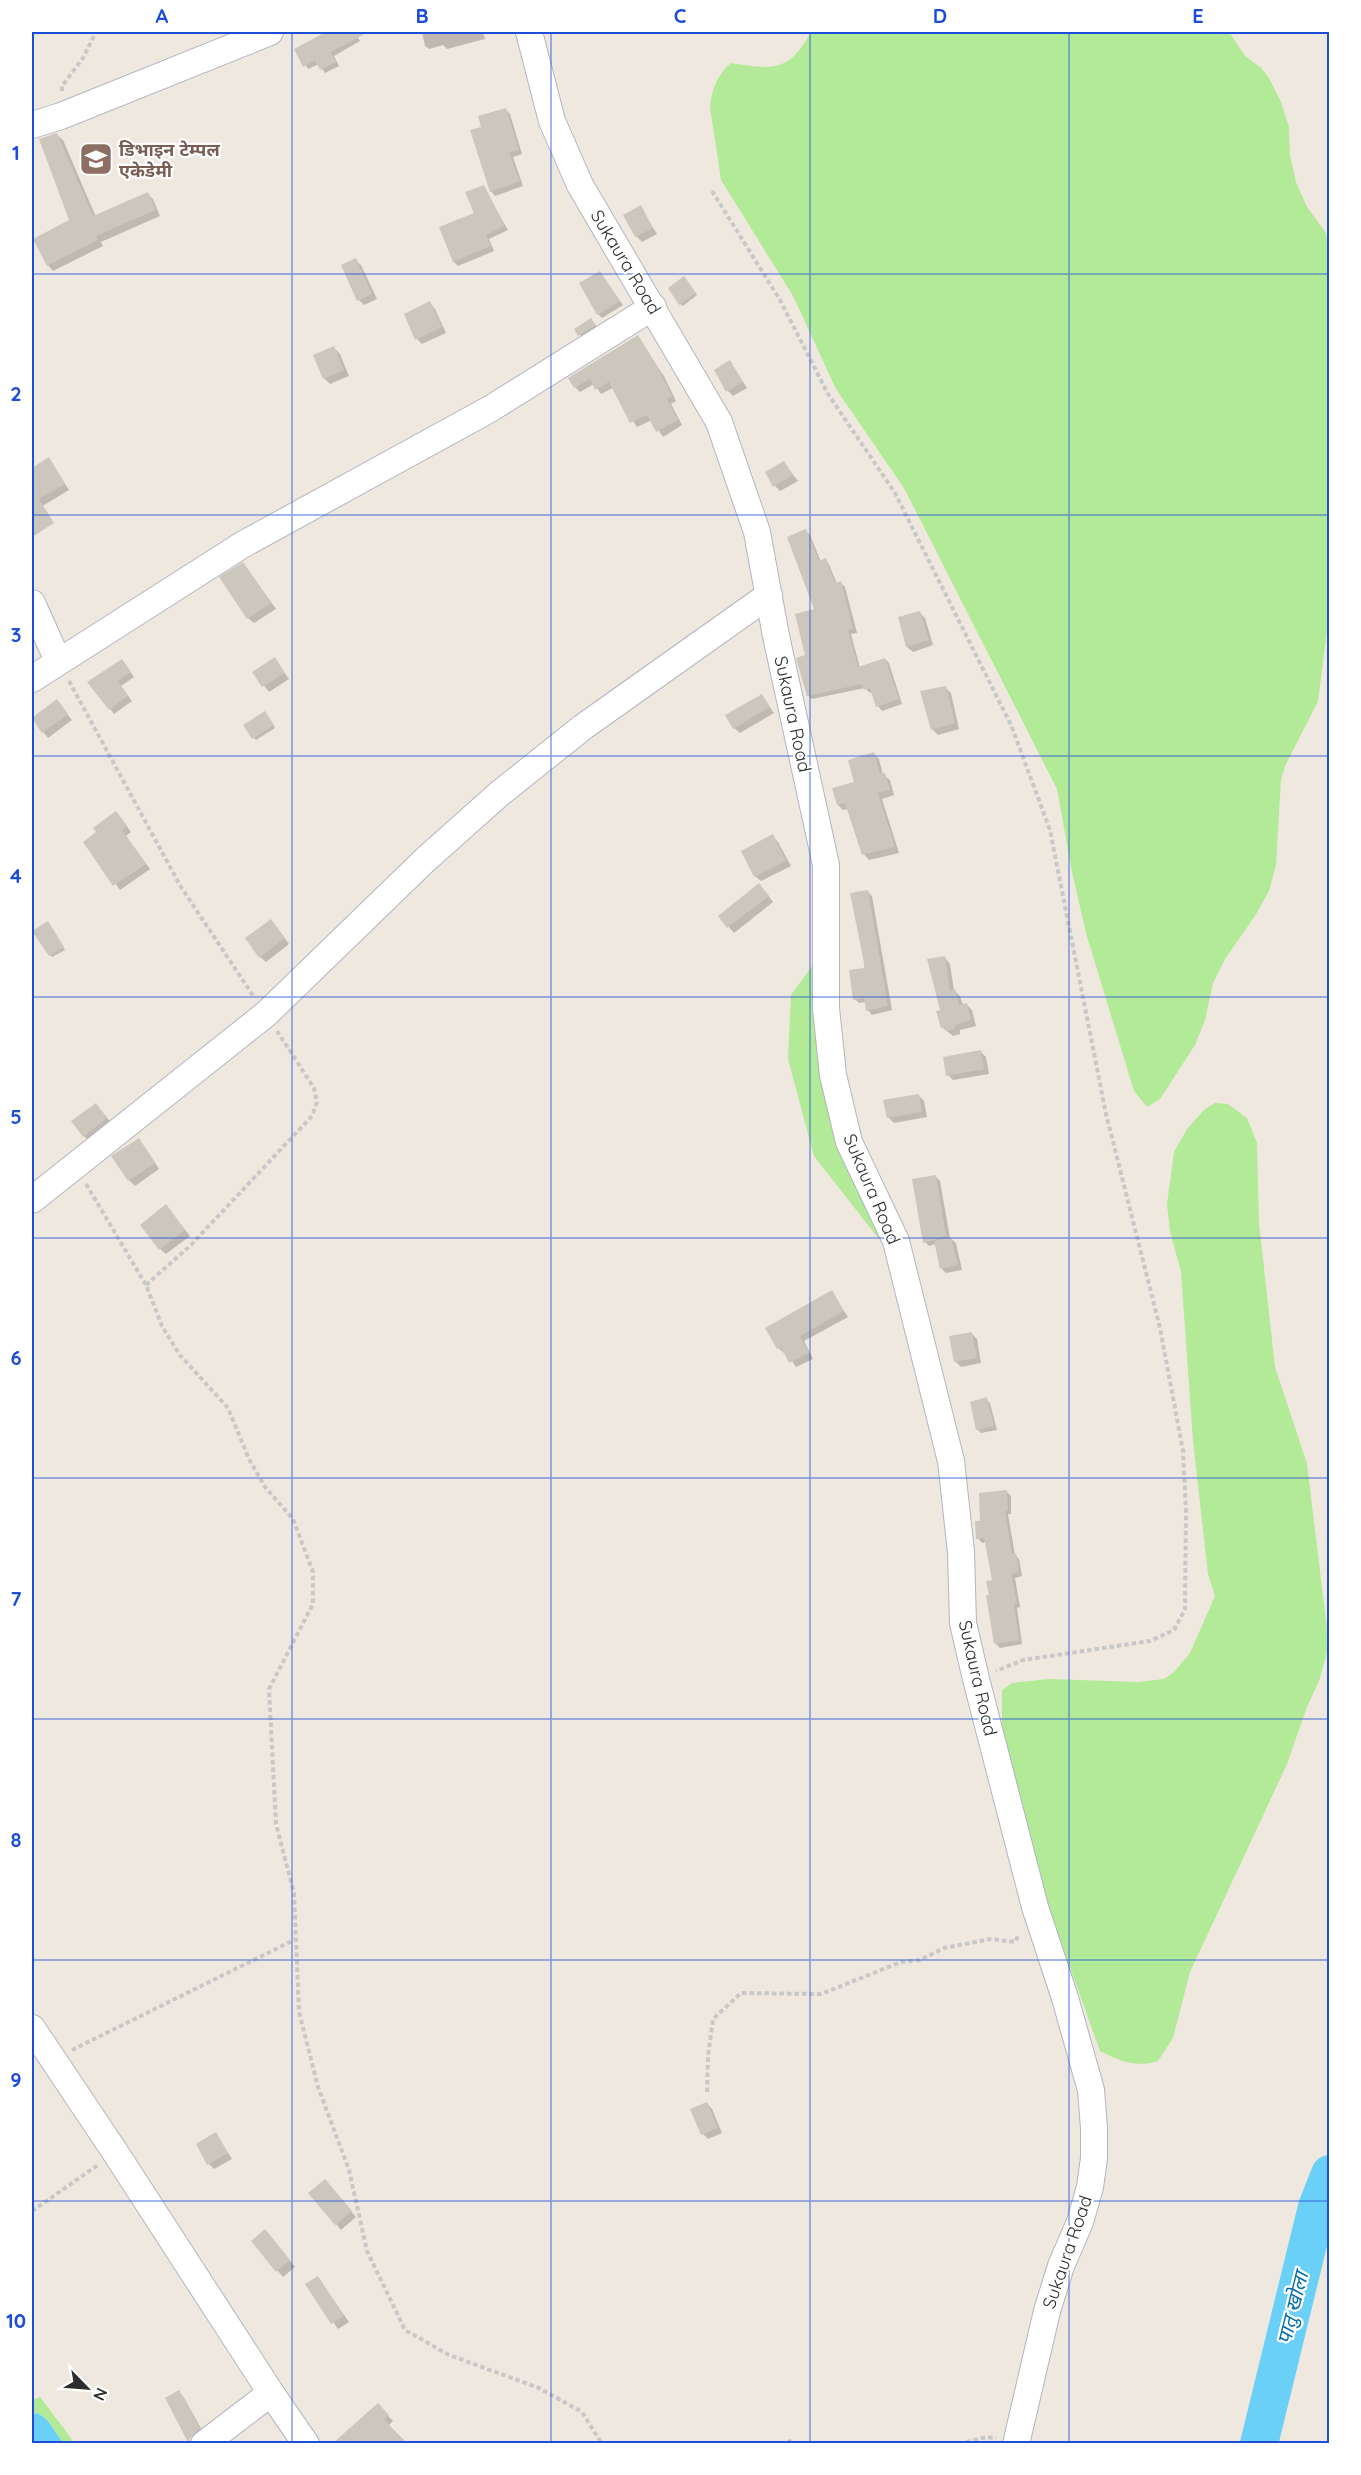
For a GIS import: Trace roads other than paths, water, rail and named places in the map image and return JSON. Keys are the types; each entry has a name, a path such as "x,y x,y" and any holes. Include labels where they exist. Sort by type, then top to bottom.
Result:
{"street":[{"path":"32,125 61,116 270,32"},
{"name":"Sukaura Road","path":"529,32 552,121 580,185 719,422 757,532 826,865 826,1008 833,1075 849,1142 896,1241 951,1461 961,1552 963,1623 1035,1907 1065,1998 1091,2090 1095,2128 1090,2187 1080,2222 1061,2266 1047,2311 1016,2441"},
{"path":"32,679 242,544 490,409 653,307"},
{"path":"32,1200 266,1014 425,860 499,794 583,727 769,595"},
{"path":"32,603 58,662"},
{"path":"32,2028 116,2152 306,2444"},
{"path":"204,2444 271,2393"}],"water":[{"path":"38,2413 48,2421 63,2443 32,2443 32,2414"}],"waterway":[{"name":"पातु खोला","path":"1259,2444 1317,2207 1330,2174"}],"place":[{"name":"डिभाइन टेम्पल एकेडेमी","path":"96,159"}]}
